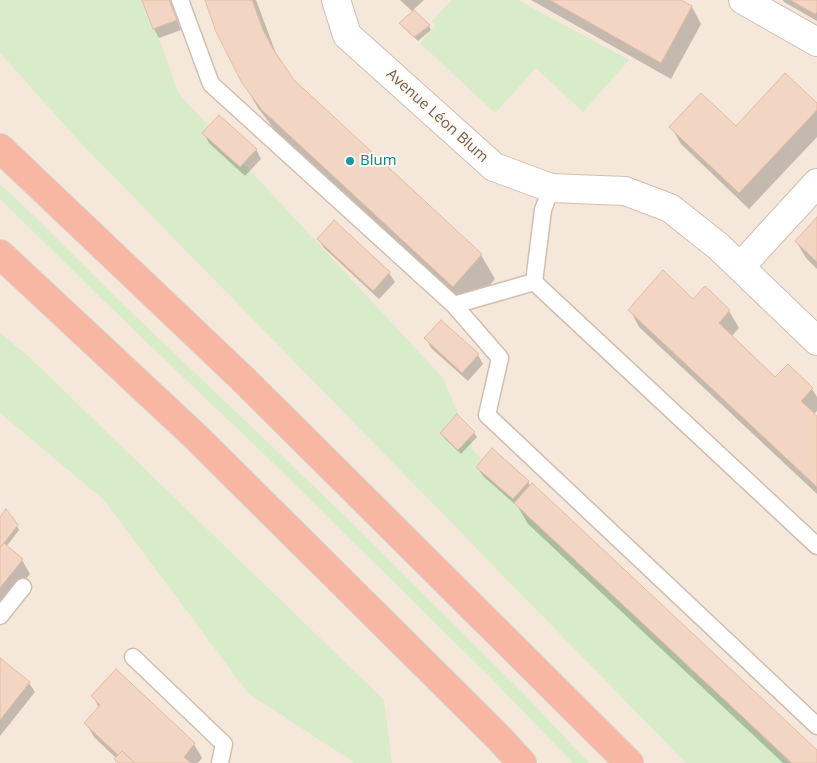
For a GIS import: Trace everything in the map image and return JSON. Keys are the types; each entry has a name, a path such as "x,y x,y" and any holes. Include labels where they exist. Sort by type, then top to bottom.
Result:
{"highway":[{"path":"0,148 244,380 629,763"},
{"path":"0,254 195,436 522,763"}],"street":[{"name":"Avenue Léon Blum","path":"336,0 347,35 494,167 551,188 625,191 670,208 698,229 817,341"},
{"path":"743,0 817,42"},
{"path":"740,267 817,184"}],"lane":[{"path":"180,0 212,84 454,305 500,358 487,415 817,726"},
{"path":"534,282 543,210 551,188"},
{"path":"454,305 534,282"},
{"path":"534,282 817,546"},
{"path":"0,616 23,587"},
{"path":"133,657 224,744 220,763"}],"shaded area":[{"path":"0,0 817,0 817,763 0,763"}],"green space":[{"path":"0,0 145,0 179,94 443,378 474,451 789,763 686,763 79,141 0,53"},
{"path":"452,0 518,0 629,60 583,112 536,68 495,113 420,43 436,25 432,21"},
{"path":"0,184 346,517 523,693 589,763 573,763 490,677 267,457 0,199"},
{"path":"0,333 29,357 384,700 392,763 355,763 248,693 104,500 0,413"}],"building":[{"path":"142,0 169,0 177,20 153,29"},
{"name":"Blum","path":"205,0 252,0 263,30 273,49 294,80 482,254 453,287 262,110 242,83 216,32"},
{"path":"550,0 681,0 692,6 661,63"},
{"path":"790,0 817,0 817,12 815,14"},
{"path":"414,10 430,25 414,37 399,23"},
{"path":"785,73 817,103 817,110 739,193 669,127 701,93 736,126"},
{"path":"219,115 257,149 240,167 202,133"},
{"path":"817,217 817,262 795,241"},
{"path":"334,220 390,272 373,291 317,239"},
{"path":"663,270 693,299 705,286 730,310 719,323 775,377 788,364 813,388 801,401 817,416 817,487 628,310"},
{"path":"441,320 479,354 462,373 424,338"},
{"path":"457,414 475,432 458,450 440,433"},
{"path":"492,448 529,481 513,499 476,467"},
{"path":"532,483 817,750 817,763 792,763 514,503"},
{"path":"6,509 18,525 0,548 0,517"},
{"path":"4,543 23,559 0,588 0,548"},
{"path":"0,658 30,682 0,720"},
{"path":"116,669 195,743 184,757 191,763 135,763 122,751 118,755 84,723 100,705 91,696"},
{"path":"122,751 135,763 118,763 114,759"}],"place":[{"name":"Blum","path":"350,161"}]}
